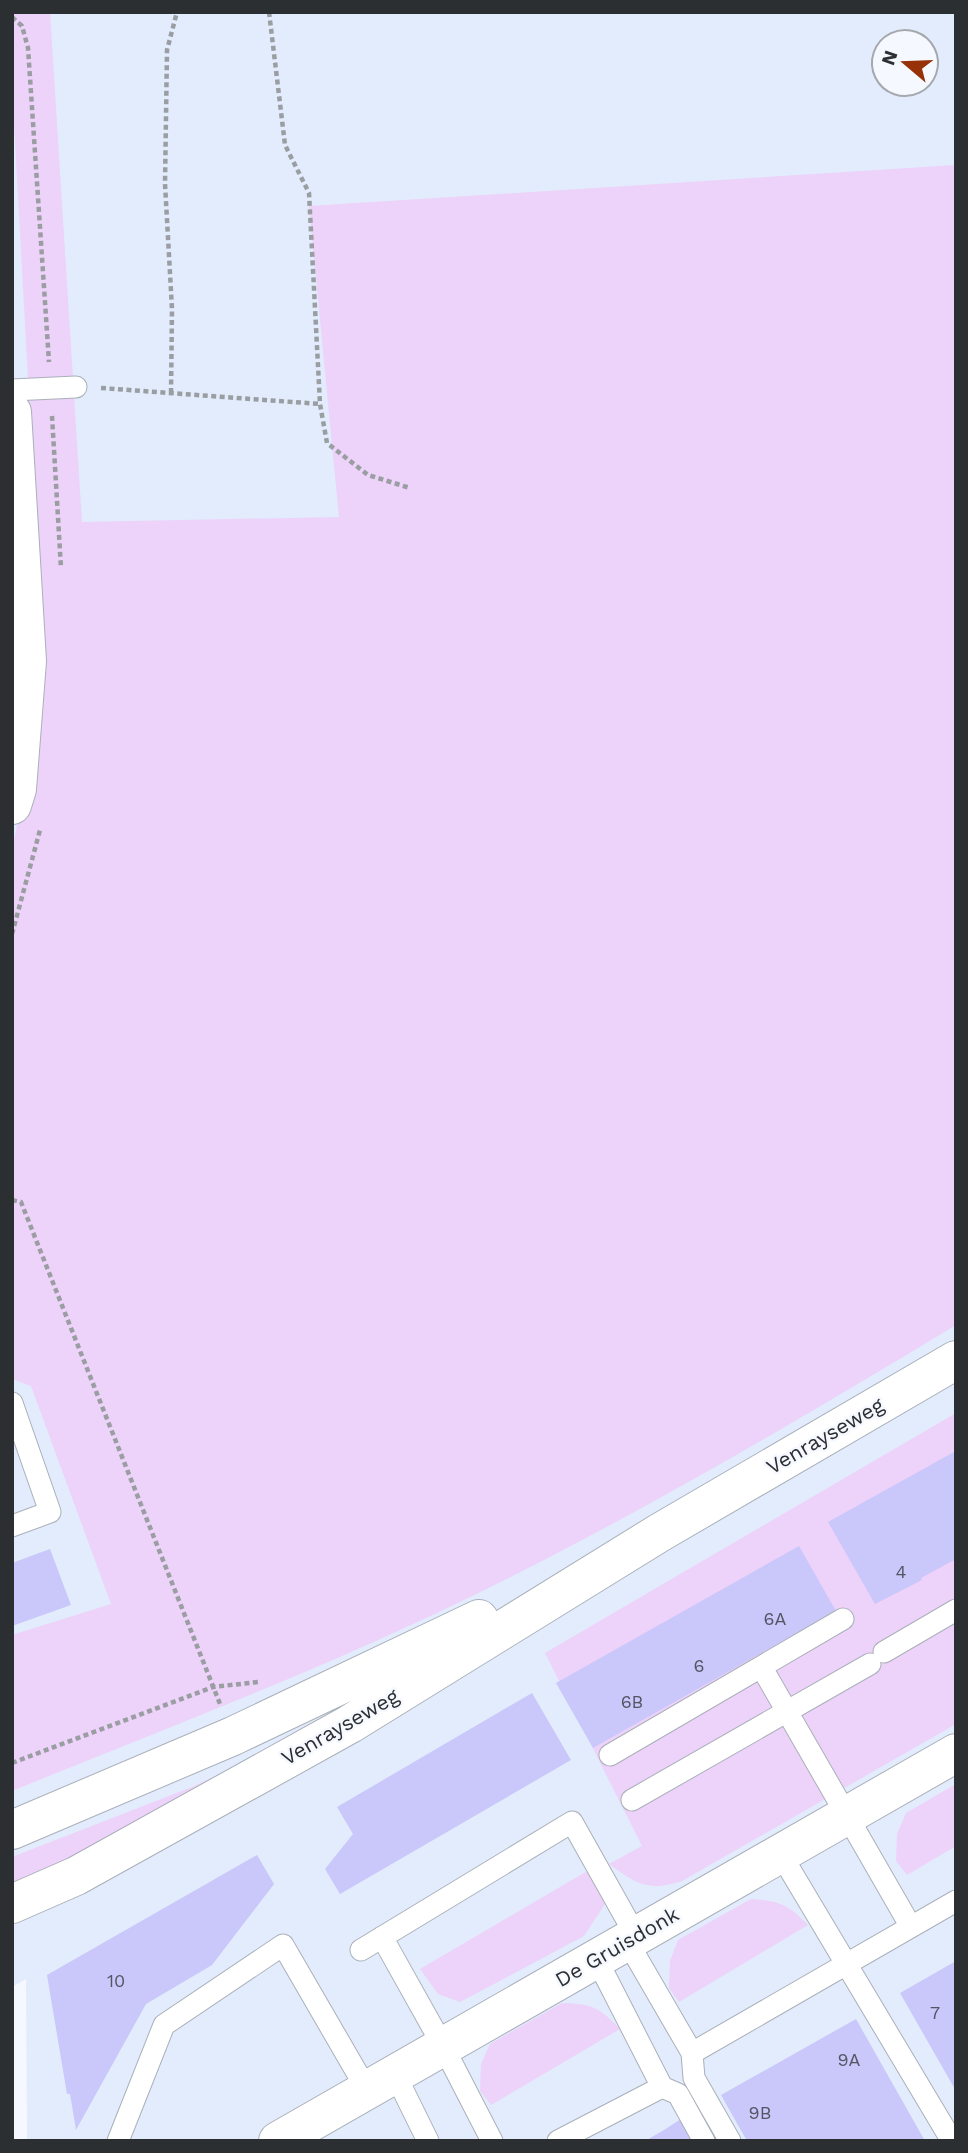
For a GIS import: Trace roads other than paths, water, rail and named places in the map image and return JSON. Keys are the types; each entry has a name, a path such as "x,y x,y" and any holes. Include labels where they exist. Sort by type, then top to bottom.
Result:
{"street":[{"path":"12,414 18,602 27,661 14,794"},
{"name":"Venrayseweg","path":"12,1904 76,1876 350,1724 659,1533 956,1360"},
{"name":"Venrayseweg","path":"12,1830 233,1737 659,1533"},
{"name":"De Gruisdonk","path":"278,2141 956,1753"}],"lane":[{"path":"12,390 76,387"},
{"path":"12,1403 50,1512 12,1526"},
{"path":"632,1800 956,1610"},
{"path":"610,1755 844,1619"},
{"path":"762,1668 911,1927"},
{"path":"361,1950 572,1822 620,1945 662,2087 678,2094 704,2141"},
{"path":"780,1853 952,2141"},
{"path":"692,2053 956,1901"},
{"path":"382,1937 492,2141"},
{"path":"118,2141 164,2025 283,1945 381,2082 428,2141"},
{"path":"620,1945 692,2053 694,2078 730,2141"},
{"path":"558,2141 662,2087"}]}
